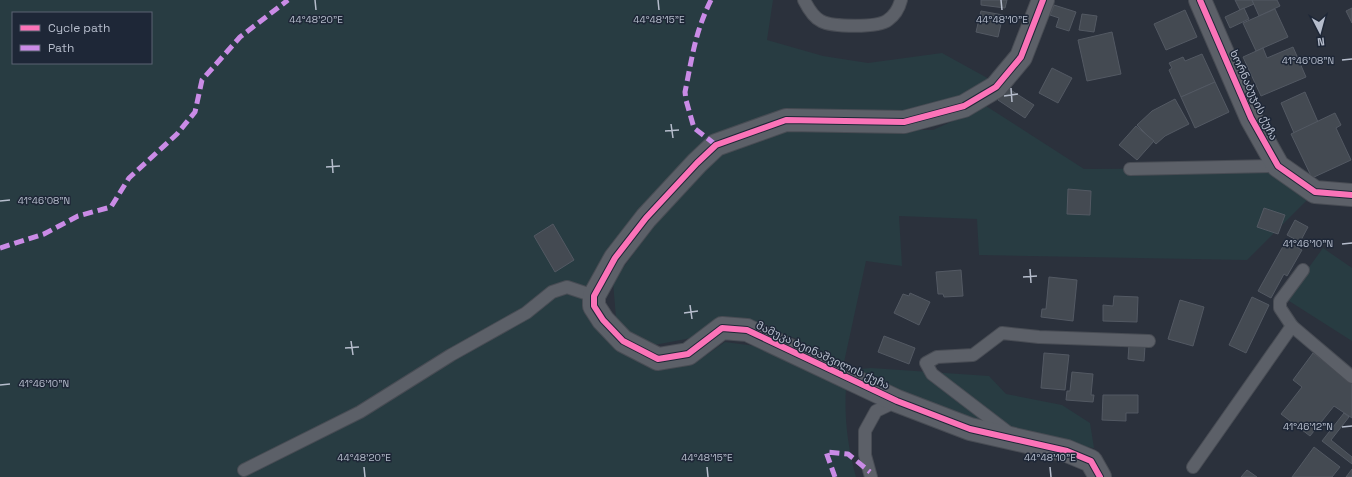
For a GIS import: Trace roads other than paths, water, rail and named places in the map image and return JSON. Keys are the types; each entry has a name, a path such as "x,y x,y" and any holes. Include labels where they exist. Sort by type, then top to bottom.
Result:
{"street":[{"path":"594,296 615,258 646,218 716,145 786,120 904,122 964,106 996,87 1021,57 1043,0"},
{"name":"ხორნაბუჯის ქუჩა","path":"1200,0 1251,118 1278,166 1315,192 1352,195"},
{"name":"მამუკა ბეინაშვილის ქუჩა","path":"594,296 594,306 603,320 623,341 658,359 688,354 722,328 747,330 897,401 970,429 1067,452 1091,461 1100,477"}],"lane":[{"path":"804,0 810,12 822,22 843,26 870,25 887,21 899,9 901,0"},
{"path":"1130,169 1278,166"},
{"path":"1303,270 1280,301 1280,308 1292,326 1352,377"},
{"path":"244,470 360,412 450,355 526,313 552,292 567,287 594,296"},
{"path":"1193,467 1292,326"},
{"path":"1016,439 932,374 926,363 937,357 973,355 1002,333 1039,337 1149,341"},
{"path":"871,477 865,455 865,431 876,411 897,401"}]}
